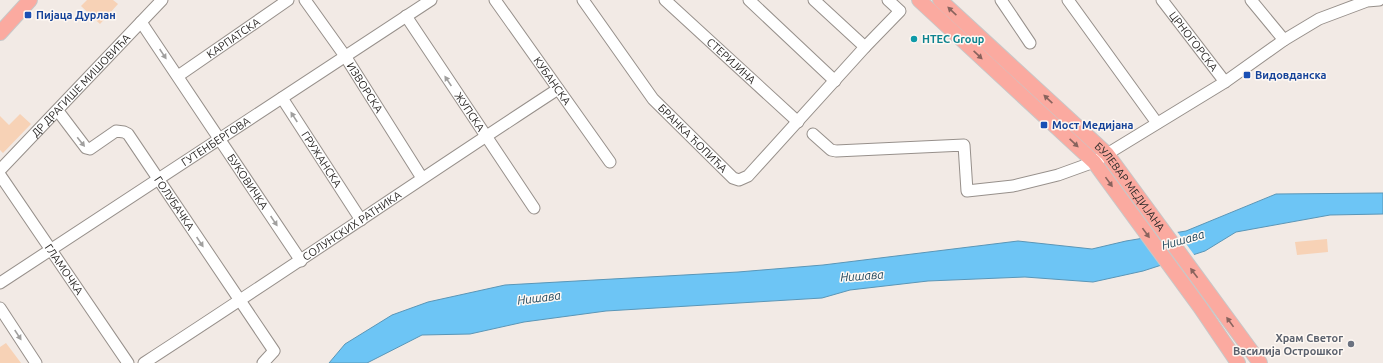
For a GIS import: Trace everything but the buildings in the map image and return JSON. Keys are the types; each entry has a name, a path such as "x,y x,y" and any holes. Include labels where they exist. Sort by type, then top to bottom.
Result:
{"main road":[{"path":"0,33 30,0"},
{"name":"БУЛЕВАР МЕДИЈАНА","path":"919,0 1094,162 1200,307 1238,363"},
{"name":"БУЛЕВАР МЕДИЈАНА","path":"940,0 1107,154 1139,200 1260,363"}],"street":[{"name":"ДР ДРАГИШЕ МИШОВИЋА","path":"0,170 58,111 162,0"},
{"name":"КАРПАТСКА","path":"178,76 288,0"},
{"name":"ИЗВОРСКА","path":"305,0 345,56 422,178"},
{"name":"ГУТЕНБЕРГОВА","path":"0,283 431,0"},
{"name":"КУБАНСКА","path":"495,0 610,162"},
{"name":"БРАНКА ЋОПИЋА","path":"583,0 653,99 733,178 739,180 748,176 864,47 900,11 888,0"},
{"name":"СТЕРИЈИНА","path":"665,0 798,122"},
{"path":"749,0 835,81"},
{"path":"814,0 864,47"},
{"path":"1001,0 1030,43"},
{"path":"1068,0 1157,123"},
{"name":"ЦРНОГОРСКА","path":"1162,0 1189,38 1210,61 1225,82"},
{"path":"1252,0 1284,40"},
{"path":"1094,162 1225,82 1284,40 1320,19 1367,1 1379,0"},
{"name":"ЖУПСКА","path":"406,16 534,208"},
{"name":"БУКОВИЧКА","path":"141,22 301,261"},
{"name":"СОЛУНСКИХ РАТНИКА","path":"144,363 301,261 422,178 558,89"},
{"name":"ГРУЖАНСКА","path":"282,98 361,220"},
{"name":"ГОЛУБАЧКА","path":"58,111 86,148 90,149 116,131 128,134 274,351 263,363"},
{"name":"БУЛЕВАР МЕДИЈАНА","path":"813,134 831,150 836,151 964,145 967,191 1013,186 1058,176 1094,162"},
{"name":"ГЛАМОЧКА","path":"0,175 128,363"},
{"path":"0,308 36,363"}],"shaded area":[{"path":"87,0 113,0 118,4 100,24 81,6"},
{"path":"20,114 31,124 3,153 0,150 0,116 9,125"},
{"path":"1327,239 1328,252 1297,255 1295,242"},
{"path":"6,343 21,363 0,363 0,347"}],"water":[{"name":"Нишава","path":"1383,193 1383,214 1330,215 1236,232 1205,251 1143,271 1093,282 1025,277 928,281 850,290 822,298 606,311 524,322 470,334 422,335 367,363 329,363 345,344 392,315 428,302 505,285 738,272 823,265 1018,241 1092,249 1126,241 1186,231 1276,194"}],"pier":[{"path":"1176,230 1195,256 1163,266 1141,236"}],"place":[{"name":"Пијаца Дурлан","path":"28,15"},
{"name":"HTEC Group","path":"914,39"},
{"name":"Видовданска","path":"1247,75"},
{"name":"Мост Медијана","path":"1044,125"},
{"name":"Храм Светог Василија Острошког","path":"1351,344"}]}
